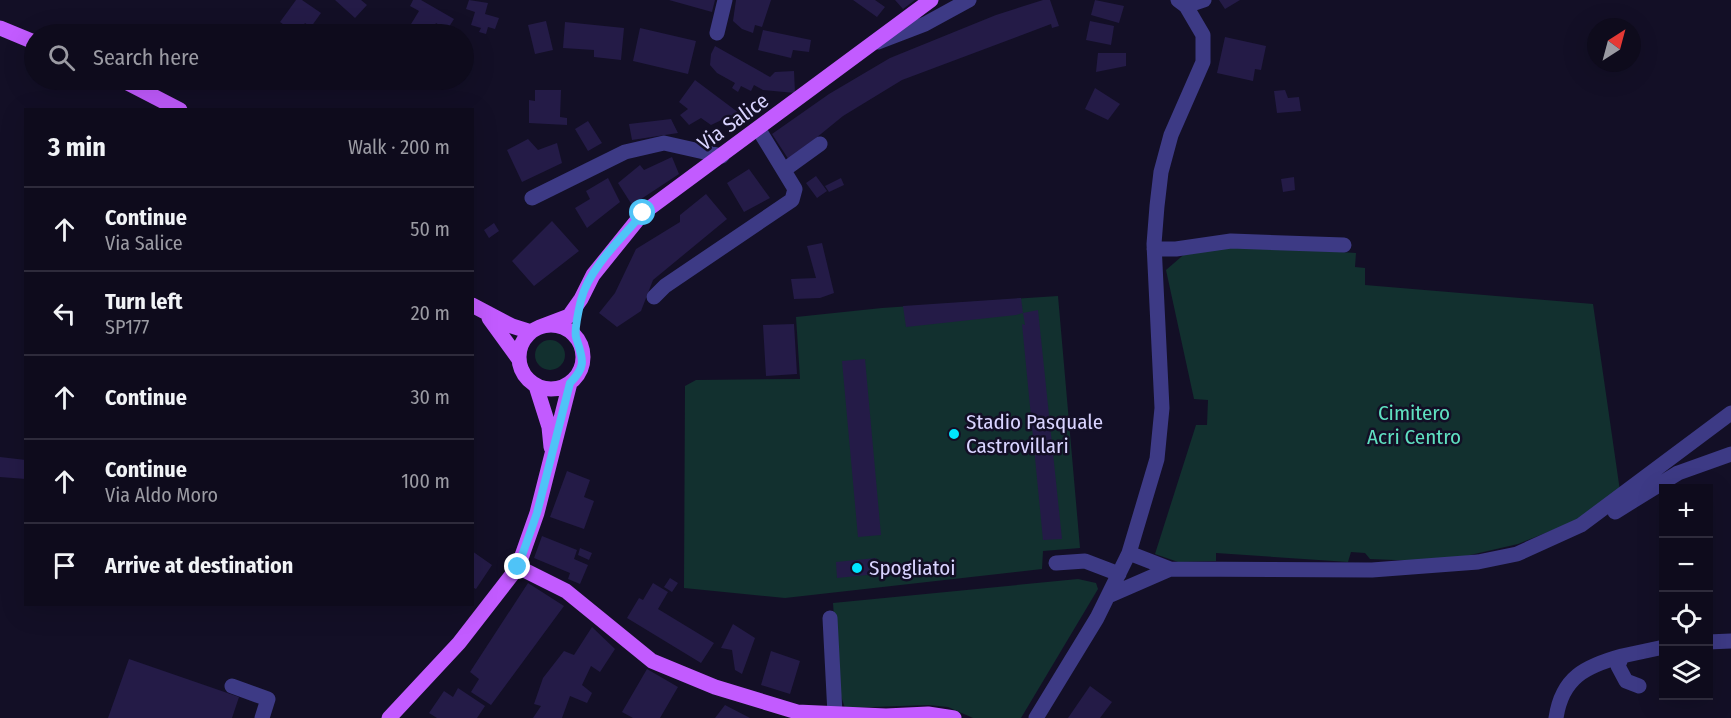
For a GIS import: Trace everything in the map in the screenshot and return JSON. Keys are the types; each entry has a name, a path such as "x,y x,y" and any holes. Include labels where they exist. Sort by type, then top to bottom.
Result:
{"main road":[{"name":"Via Salice","path":"581,299 593,275 643,213 878,42 931,0"},
{"path":"0,28 24,38"},
{"path":"141,90 176,108"},
{"path":"518,358 520,348 536,329 569,316 581,299"},
{"path":"536,386 553,389 570,383 576,377 583,361 575,336 581,299"},
{"path":"479,309 512,326 536,329 559,326 575,336"},
{"path":"479,309 518,358 523,374 536,386 549,427 552,457"},
{"path":"389,718 459,643 518,567 537,513 570,383"},
{"path":"518,567 566,591 651,661 715,687 797,712 952,717"}],"street":[{"path":"717,33 724,0"},
{"path":"878,42 925,24 969,0"},
{"path":"1036,718 1108,596 1129,553 1157,459 1162,408 1154,249 1161,172 1168,144 1203,62 1203,35 1182,3 1204,0"},
{"path":"654,297 665,286 792,200 795,189 759,130"},
{"path":"532,198 625,152 664,143 722,156"},
{"path":"784,170 820,144"},
{"path":"1154,249 1176,249 1231,241 1344,245"},
{"path":"1581,525 1731,413"},
{"path":"1129,553 1170,568 1372,570 1478,562 1517,554 1581,525 1611,515 1678,473 1731,454"},
{"path":"1056,562 1085,561 1119,574"},
{"path":"1108,596 1170,568"},
{"path":"830,618 835,714"},
{"path":"1713,642 1731,641"},
{"path":"1556,718 1559,699 1571,681 1593,664 1659,648"},
{"path":"1622,656 1618,666 1626,681 1639,686"},
{"path":"232,686 268,699 262,718"}],"green space":[{"name":"Cimitero Acri Centro","path":"1248,246 1356,253 1355,267 1365,268 1365,285 1593,304 1620,491 1581,519 1518,544 1466,556 1419,561 1370,559 1365,553 1351,552 1348,562 1216,553 1216,561 1178,562 1155,554 1196,425 1207,425 1208,400 1194,399 1166,270 1188,251"},
{"path":"1058,296 1080,548 1043,551 1042,569 785,598 684,588 685,386 696,380 800,379 796,317 882,308"},
{"path":"550,340 561,344 565,355 561,366 550,370 539,366 535,355 539,344"},
{"path":"1078,579 1096,583 1098,589 1021,718 973,718 948,707 929,705 845,708 839,690 833,603"}],"building":[{"path":"296,0 302,0 321,13 313,24 283,24 280,22"},
{"path":"335,0 361,0 367,5 355,18"},
{"path":"413,0 421,0 454,19 451,24 411,24 419,11 410,6"},
{"path":"469,0 488,3 485,14 499,18 495,29 488,27 486,34 479,32 481,28 471,24 475,12 466,9"},
{"path":"669,0 715,0 712,12"},
{"path":"736,0 771,0 762,27 755,25 753,33 742,29 733,21"},
{"path":"853,0 875,0 885,7 877,17"},
{"path":"895,0 915,0 903,9"},
{"path":"1043,0 1050,0 1059,26 1052,28 1051,24 902,80 843,116 789,160 772,134 829,94 890,58 996,15"},
{"path":"1095,0 1124,6 1119,23 1091,15"},
{"path":"1219,0 1240,0 1225,9"},
{"path":"546,21 553,50 535,54 528,25"},
{"path":"1090,21 1114,26 1111,45 1086,40"},
{"path":"565,22 624,28 621,60 594,57 594,50 563,48"},
{"path":"640,28 696,41 688,74 633,61"},
{"path":"763,30 811,40 809,52 793,50 791,58 758,50"},
{"path":"1225,37 1266,46 1261,70 1255,69 1253,81 1217,73"},
{"path":"715,46 770,77 775,72 794,71 795,93 763,90 754,85 751,91 741,86 738,92 732,88 735,83 717,73 710,65 711,54"},
{"path":"1098,53 1126,53 1126,66 1096,72"},
{"path":"695,80 739,113 732,123 728,117 711,125 701,118 689,125 680,115 688,109 679,102"},
{"path":"1095,88 1120,104 1108,120 1085,109"},
{"path":"535,90 561,90 560,117 567,118 567,125 529,123 529,100 535,101"},
{"path":"1285,90 1288,98 1299,97 1301,111 1277,113 1274,91"},
{"path":"671,119 678,133 632,140 629,124"},
{"path":"588,121 602,143 588,151 575,129"},
{"path":"528,139 538,150 557,143 562,163 522,182 507,150"},
{"path":"672,157 679,174 632,205 618,183 640,165 644,170"},
{"path":"749,169 770,198 744,212 727,183"},
{"path":"816,176 827,191 817,198 806,183"},
{"path":"1294,177 1295,190 1283,192 1281,179"},
{"path":"608,178 620,202 587,228 575,208 590,199 586,191"},
{"path":"841,178 844,185 829,192 825,186"},
{"path":"706,194 727,219 653,280 641,311 617,327 599,313 615,293 636,249 680,222 680,215"},
{"path":"552,221 579,251 534,286 512,261"},
{"path":"494,223 499,231 489,238 484,230"},
{"path":"822,243 834,293 820,298 794,299 791,279 816,278 807,246"},
{"path":"1021,298 1023,313 1016,315 906,327 903,306"},
{"path":"1038,310 1062,539 1043,540 1022,324 1025,325 1023,313"},
{"path":"794,324 797,374 766,376 763,325"},
{"path":"865,359 881,535 858,537 842,361"},
{"path":"0,457 24,460 24,479 0,477"},
{"path":"567,471 590,480 584,497 594,501 584,529 550,517"},
{"path":"542,536 577,550 574,559 588,565 580,584 568,579 570,573 534,558"},
{"path":"580,548 592,553 589,560 578,555"},
{"path":"474,552 492,565 476,589 474,588"},
{"name":"Spogliatoi","path":"876,558 877,574 837,578 836,562"},
{"path":"670,578 678,583 672,592 664,587"},
{"path":"528,583 564,606 491,705 471,692 479,679 470,672"},
{"path":"653,583 668,592 658,609 714,643 701,663 627,618 639,598 643,600"},
{"path":"733,624 755,638 742,674 735,670 732,650 721,648"},
{"path":"592,627 615,649 600,672 591,666 582,685 592,693 587,703 570,696 562,718 533,718 541,706 534,704 543,678 564,651 574,655"},
{"path":"771,651 800,661 790,694 761,685"},
{"path":"129,659 239,697 232,718 108,718"},
{"path":"647,669 678,687 660,718 633,718 622,712"},
{"path":"1090,686 1112,702 1100,718 1068,718"},
{"path":"458,688 485,706 477,718 437,718 429,713 444,691 453,697"},
{"path":"725,705 750,718 715,718"}],"place":[{"name":"Stadio Pasquale Castrovillari","path":"954,434"},
{"name":"Spogliatoi","path":"857,568"}],"route":[{"path":"518,567 537,513 570,383 576,377 583,361 580,344 575,336 581,299 593,275 643,213"}]}
